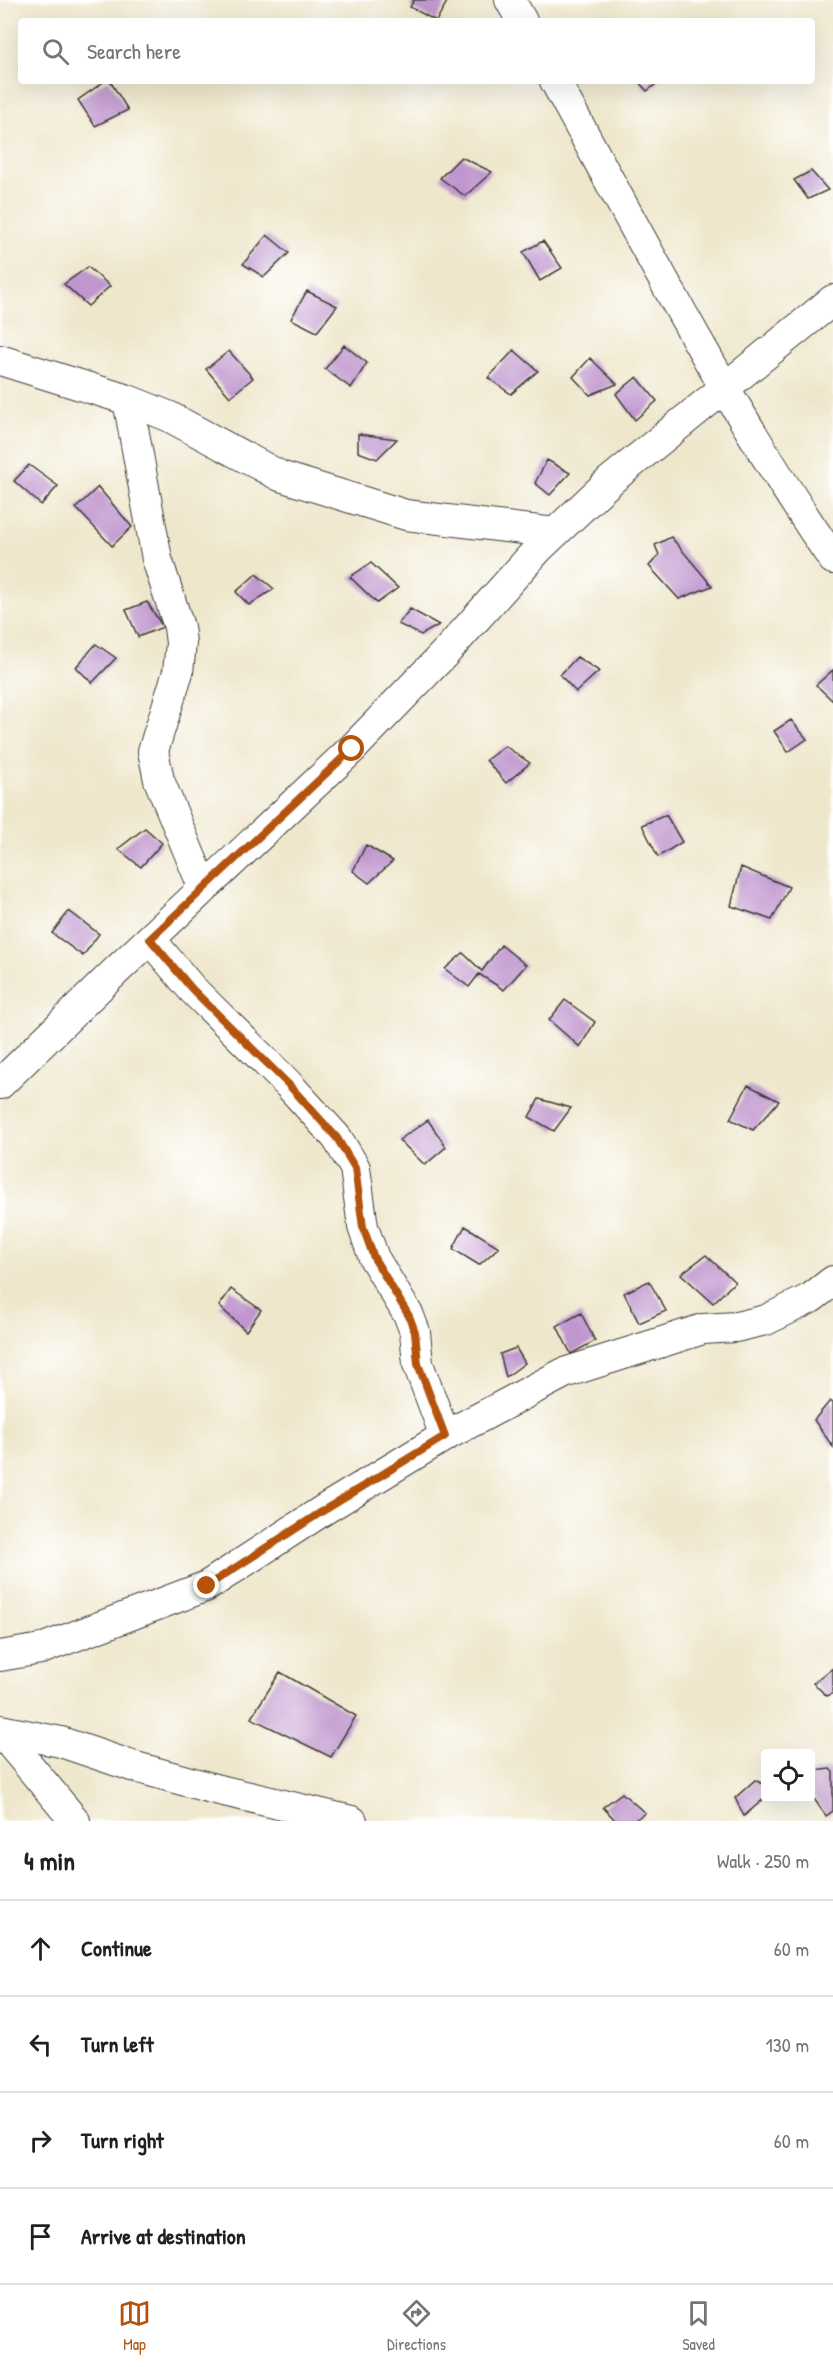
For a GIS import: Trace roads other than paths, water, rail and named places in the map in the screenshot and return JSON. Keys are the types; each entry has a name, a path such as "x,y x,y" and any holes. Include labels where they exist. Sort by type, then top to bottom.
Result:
{"street":[{"path":"510,0 520,18"},
{"path":"557,84 723,388 786,490 833,559"},
{"path":"0,1084 352,749 447,651 538,548 611,480 833,300"},
{"path":"0,360 128,400 168,416 280,476 406,515 555,533"},
{"path":"128,400 157,559 179,627 181,643 178,672 153,751 159,780 204,889"},
{"path":"150,939 192,989 288,1084 337,1138 355,1168 363,1227 374,1258 409,1316 415,1332 418,1364 445,1436"},
{"path":"0,1656 41,1649 207,1586 445,1436 564,1373 703,1329 736,1327 766,1320 811,1298 833,1281"},
{"path":"0,1731 75,1821"},
{"path":"0,1731 61,1742 132,1766 352,1821"}]}
